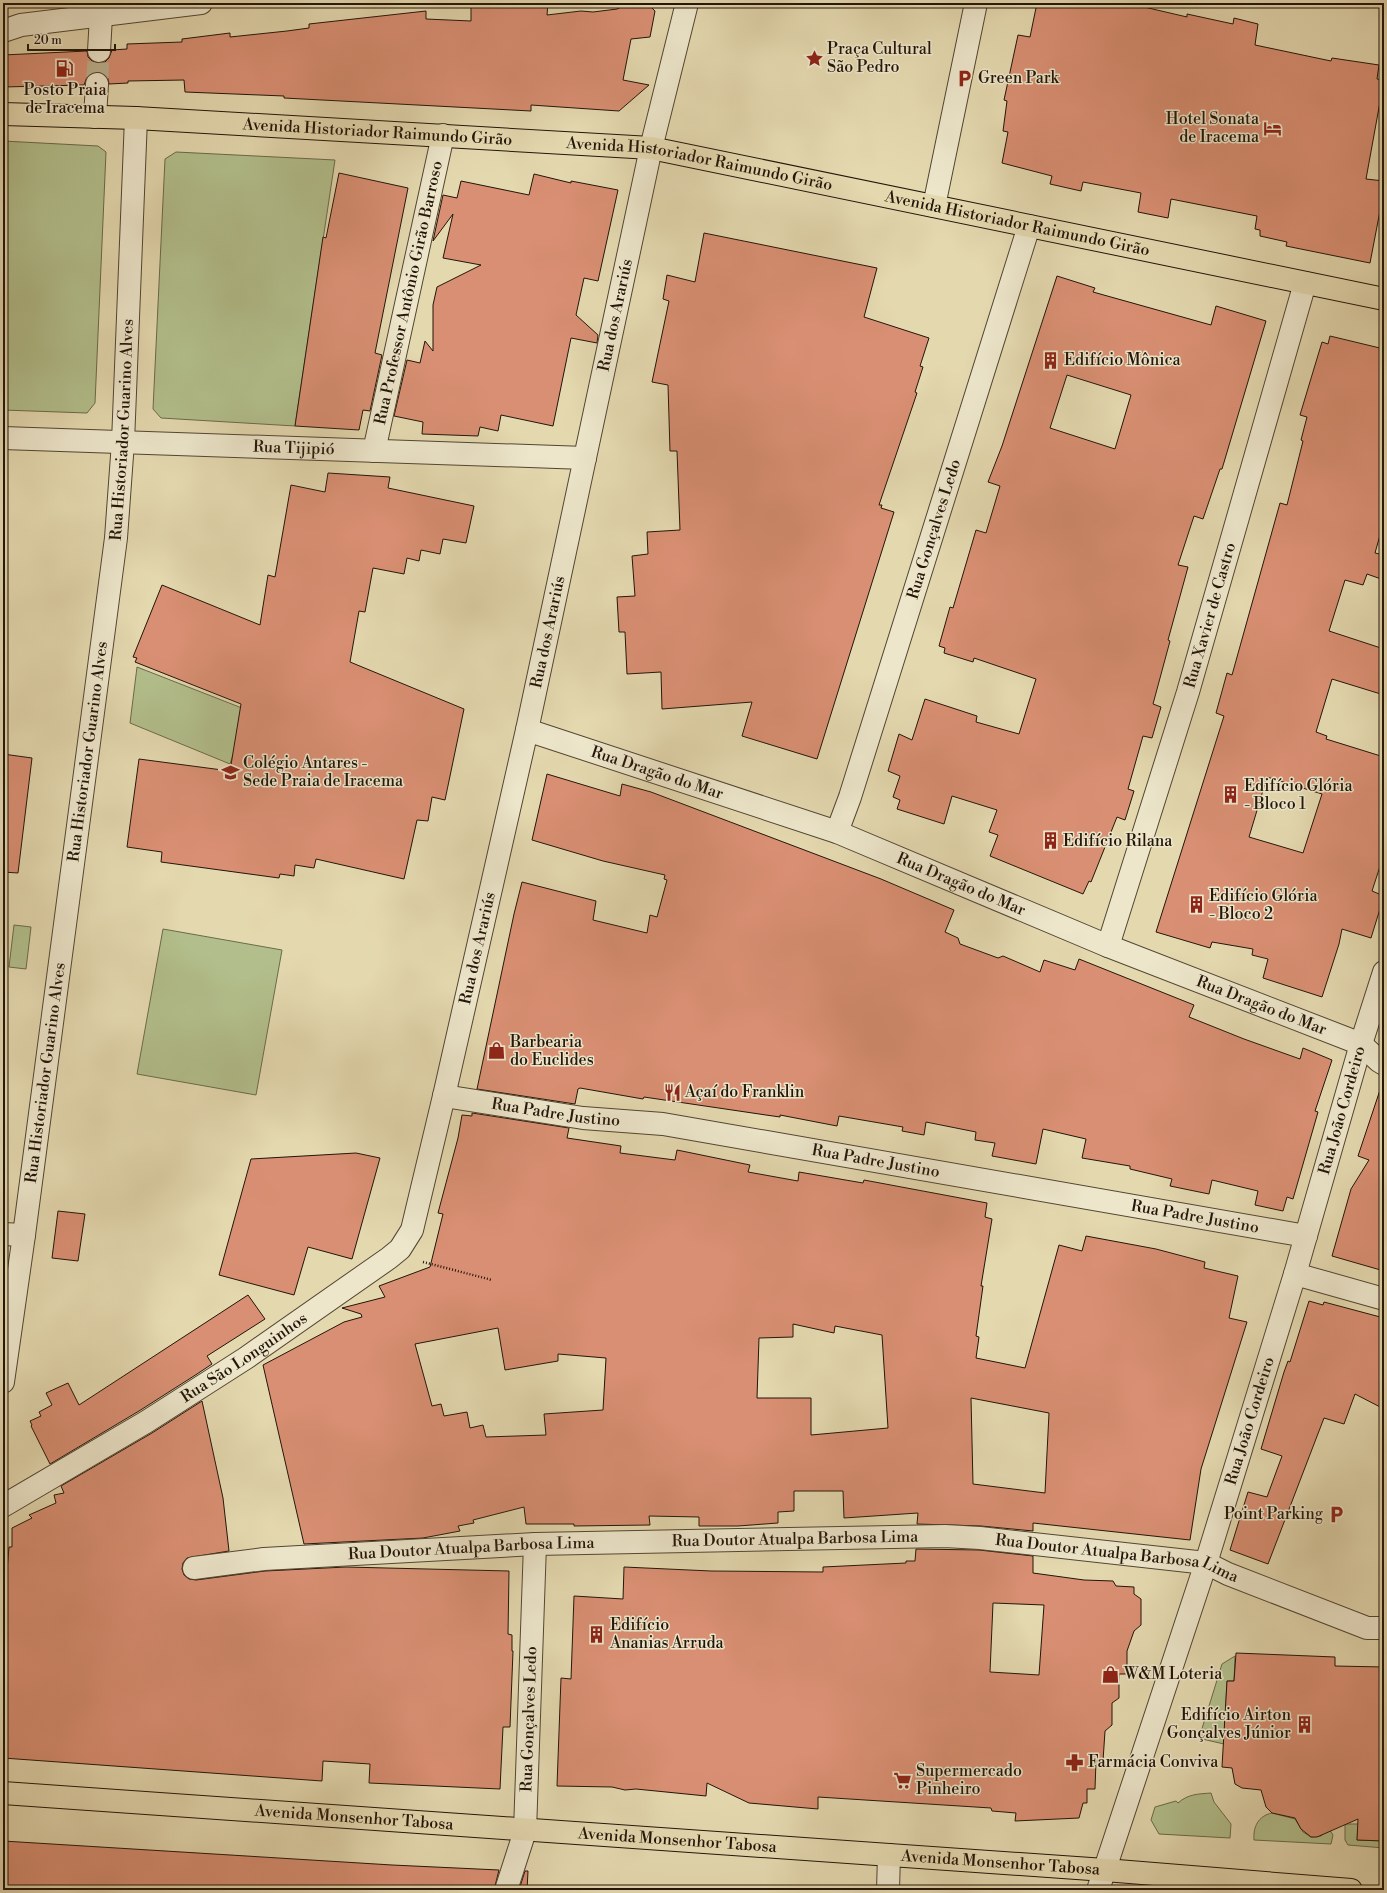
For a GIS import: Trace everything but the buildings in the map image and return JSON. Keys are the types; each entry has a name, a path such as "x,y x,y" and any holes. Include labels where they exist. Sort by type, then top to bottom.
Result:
{"main road":[{"name":"Avenida Historiador Raimundo Girão","path":"3,114 136,118 652,148 1384,299"},
{"name":"Avenida Monsenhor Tabosa","path":"3,1793 525,1831 889,1855 1102,1880 1351,1890"}],"street":[{"path":"9,26 101,16 126,8 201,3"},
{"name":"Rua dos Arariús","path":"393,1254 400,1249 412,1230 444,1096 527,730 652,148 687,3"},
{"path":"934,206 976,3"},
{"path":"99,51 101,16"},
{"path":"95,117 97,84"},
{"name":"Rua Historiador Guarino Alves","path":"3,1382 14,1234 116,538 123,442 136,118"},
{"name":"Rua Professor Antônio Girão Barroso","path":"374,451 444,135"},
{"name":"Rua Gonçalves Ledo","path":"837,832 850,797 1029,226"},
{"name":"Rua Xavier de Castro","path":"1108,946 1188,692 1305,283"},
{"name":"Rua Tijipió","path":"3,438 585,458"},
{"name":"Rua Dragão do Mar","path":"527,730 837,832 1108,946 1360,1044 1379,1062 1384,1064"},
{"name":"Rua João Cordeiro","path":"1102,1880 1206,1563 1295,1274 1360,1044 1384,972"},
{"name":"Rua Padre Justino","path":"444,1096 583,1118 663,1124 1306,1236"},
{"name":"Rua São Longuinhos","path":"3,1506 146,1422 246,1358 393,1254"},
{"path":"1295,1274 1384,1299"},
{"name":"Rua Doutor Atualpa Barbosa Lima","path":"194,1568 264,1559 535,1544 945,1536 1007,1540 1206,1563 1228,1574 1367,1628 1384,1628"},
{"name":"Rua Gonçalves Ledo","path":"506,1890 525,1831 535,1544"},
{"path":"888,1890 889,1855"}],"path":[{"path":"393,1254 492,1280"}],"green space":[{"path":"3,141 98,146 106,152 95,403 87,413 3,410"},
{"path":"176,152 335,160 295,426 161,418 153,409 165,159"},
{"path":"137,667 247,710 230,764 130,723"},
{"path":"14,925 31,927 26,969 9,967"},
{"path":"163,929 282,950 256,1095 137,1074"},
{"path":"1235,1656 1234,1681 1227,1681 1224,1744 1202,1739 1200,1735 1222,1664"},
{"path":"1211,1793 1214,1802 1231,1824 1230,1838 1159,1834 1151,1820 1155,1807 1176,1801 1178,1803 1193,1795"},
{"path":"1272,1813 1295,1819 1303,1832 1311,1837 1321,1836 1329,1829 1333,1835 1331,1844 1254,1840 1254,1831 1257,1823 1267,1814"},
{"path":"1345,1824 1358,1824 1357,1840 1384,1841 1384,1848 1348,1845 1345,1840"}],"tunnel":[{"path":"97,84 99,51"}],"place":[{"name":"Praça Cultural São Pedro","path":"814,58"},
{"name":"Posto Praia de Iracema","path":"65,69"},
{"name":"Green Park","path":"965,78"},
{"name":"Hotel Sonata de Iracema","path":"1272,128"},
{"name":"Edifício Mônica","path":"1051,360"},
{"name":"Colégio Antares - Sede Praia de Iracema","path":"230,772"},
{"name":"Edifício Glória - Bloco 1","path":"1231,795"},
{"name":"Edifício Rilana","path":"1050,841"},
{"name":"Edifício Glória - Bloco 2","path":"1196,905"},
{"name":"Barbearia do Euclides","path":"497,1051"},
{"name":"Açaí do Franklin","path":"672,1092"},
{"name":"Point Parking","path":"1336,1514"},
{"name":"Edifício Ananias Arruda","path":"597,1634"},
{"name":"W&M Loteria","path":"1111,1674"},
{"name":"Edifício Airton Gonçalves Júnior","path":"1304,1724"},
{"name":"Farmácia Conviva","path":"1075,1762"},
{"name":"Supermercado Pinheiro","path":"903,1780"}]}
